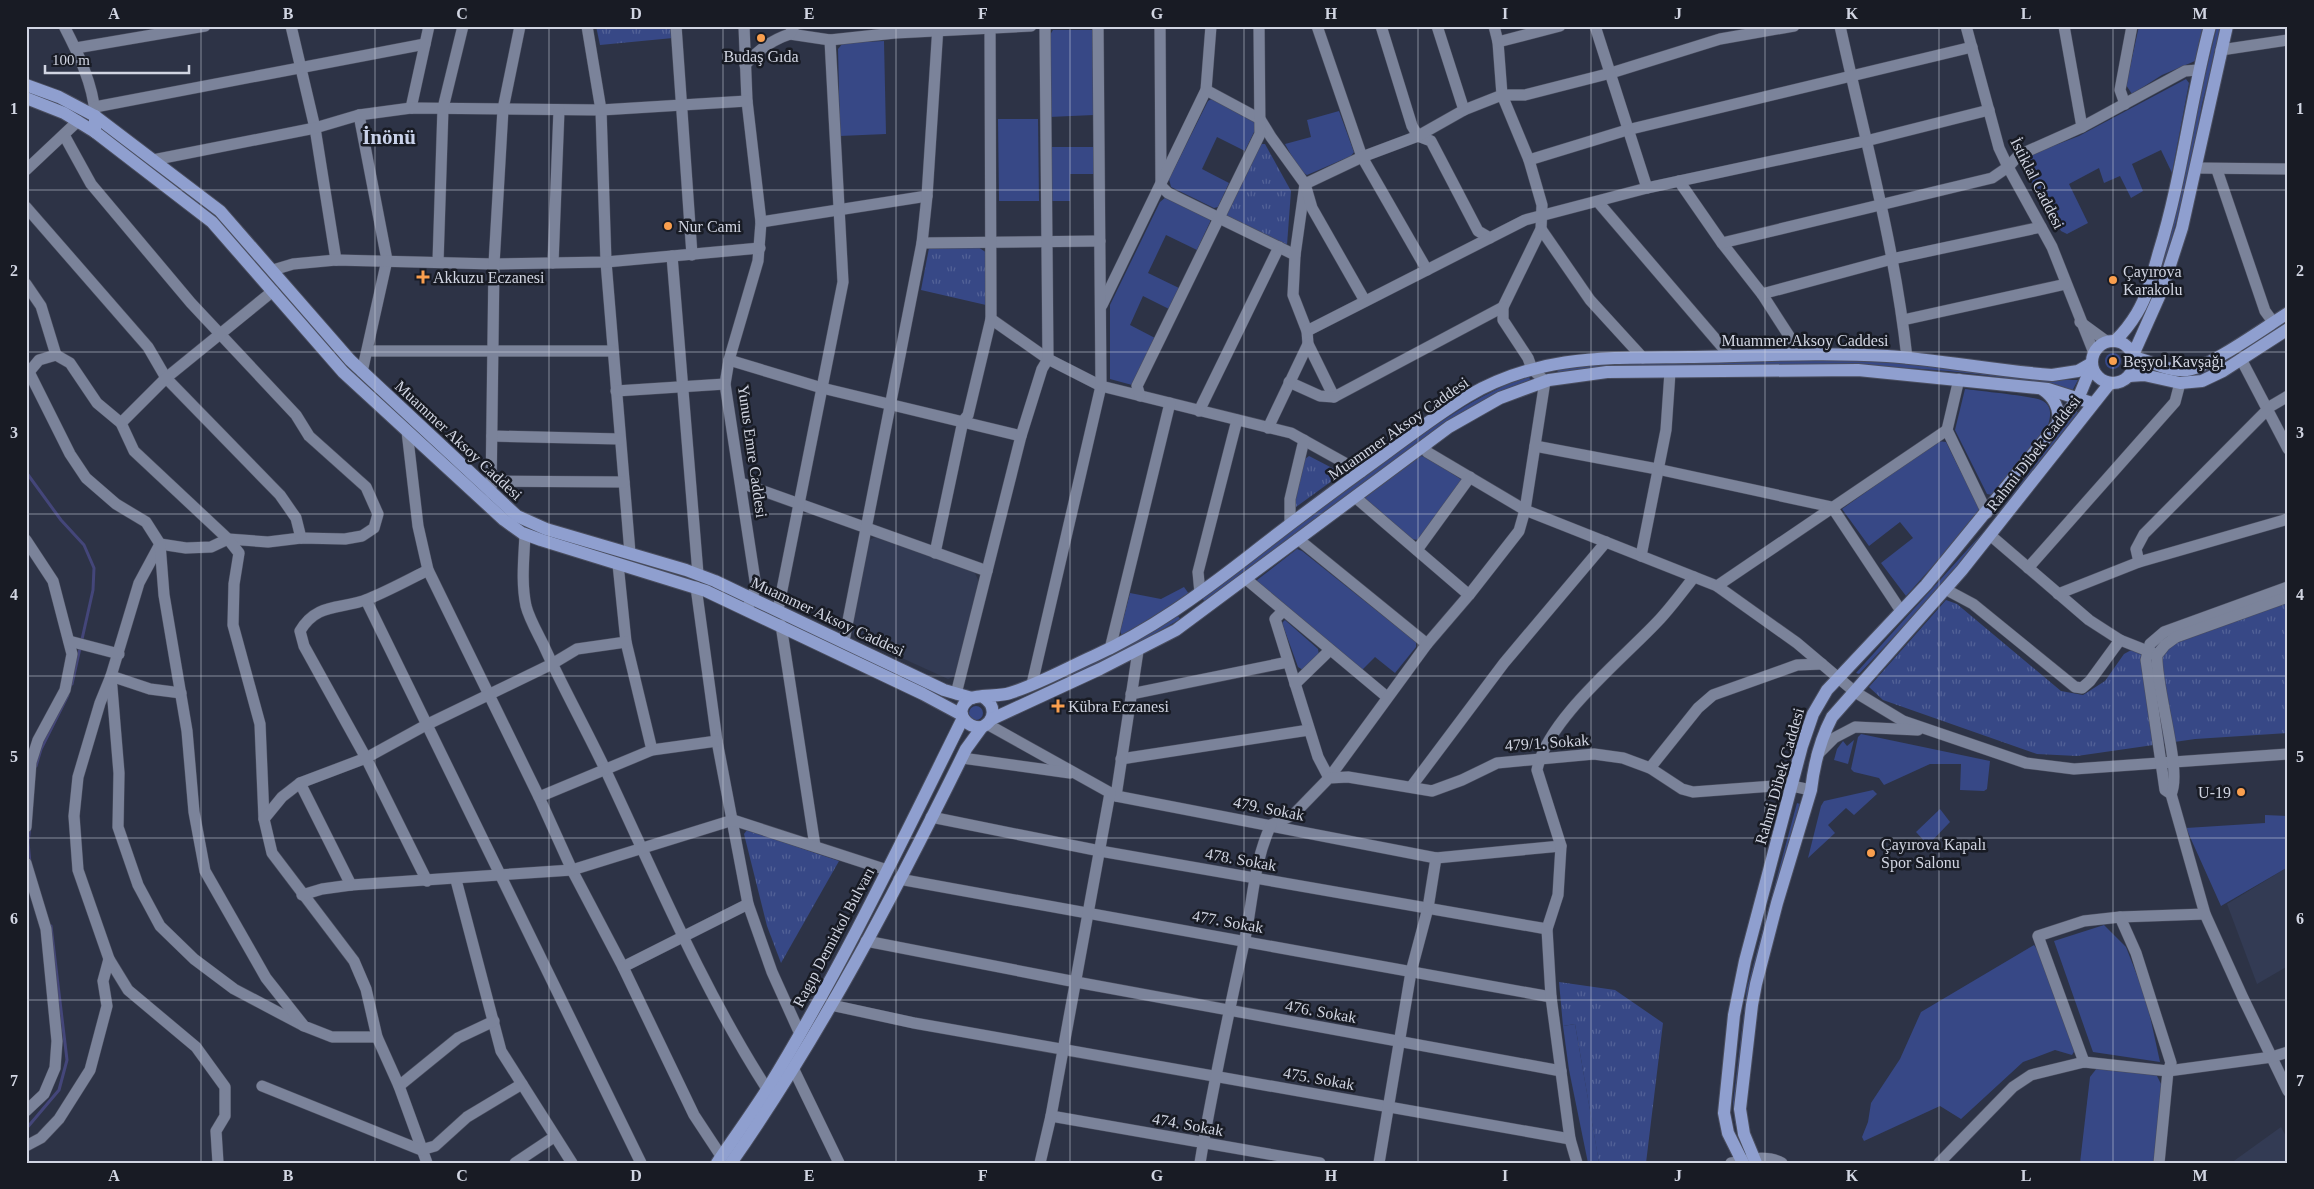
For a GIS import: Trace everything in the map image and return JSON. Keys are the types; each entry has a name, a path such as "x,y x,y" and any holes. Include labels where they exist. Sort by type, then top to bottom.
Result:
{"main road":[{"name":"Rahmi Dibek Caddesi","path":"1745,1161 1728,1133 1724,1114 1734,1015 1745,961 1813,714 1827,690 1939,570 2078,399 2097,347 2111,341 2138,312 2149,285 2178,186 2198,70 2210,26"},
{"path":"2129,376 2134,364 2134,356 2168,273 2196,168 2208,102 2227,26"},
{"name":"Muammer Aksoy Caddesi","path":"26,85 95,112 153,160 220,211 362,372 491,487 509,510 534,524 698,574 749,603 778,610 922,680 956,694 977,698 1007,694 1032,684 1110,649 1158,622 1469,395 1505,378 1532,369 1572,360 1838,354 1907,358 2052,375 2078,371 2093,362"},
{"path":"26,98 47,105 95,132 212,222 343,372 482,501 515,529 525,534 618,564 749,603 781,625 963,717 971,726 987,723 1138,651 1176,630 1424,445 1478,409 1545,381 1593,373 1831,370 1889,372 2056,391 2092,403"},
{"path":"95,112 95,132"},
{"path":"2111,341 2127,345 2134,356 2168,368 2186,371 2210,362 2288,313"},
{"path":"2093,362 2101,379 2110,382 2121,381 2129,376 2144,376 2180,383 2190,383 2212,377 2288,329"},
{"name":"Rahmi Dibek Caddesi","path":"1745,1161 1744,1134 1740,1110 1756,984 1784,878 1811,790 1818,755 1832,717 1990,535 2110,382"},
{"path":"2042,389 2049,393 2056,405 2059,414 2058,423"},
{"path":"963,717 964,705 977,698 989,701 992,708 987,723"},
{"name":"Ragıp Demirkol Bulvarı","path":"723,1161 800,1034 887,870 963,717"},
{"name":"Ragıp Demirkol Bulvarı","path":"723,1161 794,1070 866,941 970,743 987,723"}],"street":[{"path":"64,26 76,48 95,112 301,68 425,44"},
{"path":"76,48 204,26"},
{"path":"291,26 315,128 336,260"},
{"path":"410,108 429,26"},
{"path":"438,262 443,108 463,26"},
{"path":"520,26 503,109 494,264 491,487 624,482"},
{"path":"588,26 601,110 606,262 630,553"},
{"path":"676,26 692,255"},
{"name":"Yunus Emre Caddesi","path":"744,26 747,100 761,222 760,248 758,261 729,360 725,384 756,587 749,603"},
{"path":"745,65 771,41 792,30 830,40 895,29 1031,26"},
{"path":"956,694 1021,436 1042,369 1048,359 1045,26"},
{"path":"1032,684 1102,386 1098,26"},
{"path":"1160,26 1160,186 1168,193 1295,255"},
{"path":"1100,309 1206,90 1211,26"},
{"path":"1140,396 1137,386 1260,134 1259,26"},
{"path":"1317,26 1362,156 1427,270"},
{"path":"1381,26 1412,126 1418,136 1431,141 1478,230 1490,238"},
{"path":"1437,26 1464,110"},
{"path":"1200,1163 1228,1010 1245,941 1254,878 1262,844 1271,825 1293,815 1329,778 1427,644 1469,595 1518,532 1525,510 1545,381 1532,369 1528,358 1503,320 1503,307 1541,229 1542,205 1529,160 1502,95 1498,42 1494,26"},
{"path":"1498,42 1560,26"},
{"path":"1595,26 1612,73 1627,130 1647,188"},
{"path":"1305,184 1362,156 1418,136 1464,110 1502,95 1525,95 1612,73 1720,38 1794,26"},
{"path":"1840,26 1892,259 1903,320 1907,358"},
{"name":"İstiklal Caddesi","path":"1966,26 1999,148 2052,247 2093,362"},
{"path":"2064,26 2082,127"},
{"path":"2125,104 2120,90 2132,26"},
{"path":"935,552 963,421 968,415 991,319 990,27"},
{"path":"844,641 922,243 938,28"},
{"path":"778,610 843,282 837,210 830,40"},
{"path":"2221,50 2288,40"},
{"path":"1529,160 1627,130 1972,48"},
{"path":"1722,243 1992,178 2008,167 2019,155 2082,127 2185,71 2198,70"},
{"path":"1206,90 1260,120 1270,137 1305,184 1312,208 1365,301"},
{"path":"153,160 315,128 359,115 410,108 601,110 747,100"},
{"path":"553,263 560,110"},
{"path":"1307,331 1526,220 1647,188 1866,141 1989,110"},
{"path":"359,115 387,260 362,372"},
{"path":"26,170 78,121"},
{"path":"64,135 91,184 191,303 296,415 309,436 366,487 378,514 374,528 362,536 345,539 301,538 268,542 228,539 211,547 186,548 160,544"},
{"path":"2196,168 2216,170 2288,169"},
{"path":"2216,170 2265,311 2274,322"},
{"path":"1679,182 1722,243 1762,294 1794,342 1792,354"},
{"path":"1305,184 1295,255 1293,295 1307,331 1308,344 1334,397"},
{"path":"761,222 927,196"},
{"path":"1598,202 1730,356"},
{"path":"26,208 148,347 166,378 280,495 296,518 301,538"},
{"path":"26,218 40,224"},
{"path":"1762,294 1892,259 2041,227"},
{"path":"1541,229 1590,300 1643,358"},
{"path":"922,243 1100,241"},
{"path":"1199,410 1279,247"},
{"path":"273,270 292,264 336,260 494,264 606,262 760,248"},
{"path":"672,256 698,574"},
{"path":"26,284 41,306 56,355 70,363 97,402 121,423 134,451 228,539 239,553 234,584 233,625 260,724 264,819 272,853 302,895 354,960 366,989 377,1037 427,1163"},
{"path":"1903,320 2066,284"},
{"path":"121,423 166,378 273,290"},
{"path":"1289,382 1320,396 1334,397 1503,307"},
{"path":"991,319 1048,359 1102,386 1291,433 1361,472"},
{"path":"2080,322 2111,341"},
{"path":"1268,428 1308,344"},
{"path":"368,351 613,351"},
{"path":"56,355 39,360 27,372 70,454 86,478 116,504 146,522 160,544 164,595 188,732 194,812 205,871 266,978 304,1026"},
{"path":"2241,359 2288,449"},
{"path":"729,360 822,388 1021,436"},
{"path":"1641,556 1666,430 1670,372"},
{"path":"1959,380 1947,430 1987,512"},
{"path":"2028,568 2175,402 2180,383"},
{"path":"616,391 725,384"},
{"path":"2139,562 2136,549 2144,534 2268,410 2288,396"},
{"path":"1110,649 1170,403"},
{"path":"1200,593 1198,572 1237,420"},
{"path":"1717,586 1947,430"},
{"path":"407,431 418,526 428,570 539,797 572,870 623,967 694,1115 723,1161"},
{"path":"492,436 620,439"},
{"path":"1290,524 1290,498 1304,440"},
{"path":"1424,445 1427,452 1525,510 1717,586 1797,643 1854,692 1903,721 2026,764 2074,769 2288,754"},
{"path":"1536,446 1657,469 1832,507 1901,611"},
{"path":"1417,550 1470,477"},
{"path":"741,483 987,571"},
{"path":"1355,497 1469,595"},
{"path":"2058,594 2139,562 2288,520"},
{"path":"525,534 523,580 526,607 552,664 605,769 640,849 683,936 746,1055 767,1089"},
{"path":"1990,535 2089,620 2120,640 2152,653"},
{"path":"1298,539 1427,644"},
{"path":"26,540 53,581 72,641 72,654 65,690 38,740 31,762 26,827"},
{"path":"1411,787 1504,663 1606,542"},
{"path":"160,544 139,583 119,654 97,712 78,777 74,816 78,870 109,959 128,990 196,1047 225,1087 225,1116 216,1131 218,1163"},
{"path":"618,564 626,642 652,750"},
{"path":"427,881 366,758 304,646 300,630 306,620 325,609 366,600 428,570"},
{"path":"1577,1163 1570,1139 1551,997 1547,929 1558,895 1561,846 1538,770 1540,758 1569,711 1661,618 1694,577"},
{"path":"1246,579 1387,697"},
{"path":"2169,779 2172,762 2165,748 2150,644 2164,632 2288,587"},
{"path":"696,588 717,740 748,904 772,972 800,1034"},
{"path":"1945,589 1973,604 2075,688 2082,688 2090,681 2120,640"},
{"path":"2152,653 2176,637 2288,597"},
{"path":"366,600 641,1163"},
{"path":"1282,611 1275,619 1318,757 1329,778"},
{"path":"781,625 814,846"},
{"path":"72,641 119,654"},
{"path":"264,819 282,797 300,783 366,758 426,725 552,664 577,649 626,642"},
{"path":"1295,684 1330,650"},
{"path":"1040,1163 1051,1116 1100,851 1121,759 1138,651"},
{"path":"1131,694 1288,662"},
{"path":"1650,768 1698,708 1713,695 1797,665 1822,664"},
{"path":"111,676 150,689 181,693"},
{"path":"111,676 119,773 118,827 138,884 160,926 194,959 234,989 304,1026 332,1037 377,1037"},
{"name":"479. Sokak","path":"987,723 1113,794 1436,858 1561,846"},
{"path":"1818,755 1834,738 1854,727 1932,731"},
{"path":"1121,759 1309,730"},
{"path":"539,797 652,750 717,740"},
{"path":"2165,748 2172,762 2169,779"},
{"path":"2147,764 2165,748"},
{"name":"479/1. Sokak","path":"1329,778 1348,777 1432,791 1462,780 1497,763 1594,754 1623,758 1650,768 1682,789 1693,792 1792,786 1811,790"},
{"path":"962,758 1076,774"},
{"path":"2147,764 2169,779 2174,788 2171,794 2205,914 2288,1091"},
{"path":"300,783 351,885"},
{"name":"478. Sokak","path":"931,817 1100,851 1547,929"},
{"path":"302,895 322,889 351,885 456,880 572,870 733,820 887,870"},
{"path":"1379,1163 1398,1041 1412,972 1428,908 1436,858"},
{"path":"26,863 46,929 57,1041 55,1068 44,1094 26,1111"},
{"name":"477. Sokak","path":"899,879 1551,997"},
{"path":"456,880 501,1051 572,1163"},
{"path":"623,967 748,904"},
{"path":"2084,1062 2038,936 2084,921 2120,916 2205,914"},
{"path":"2120,916 2136,953 2171,1063 2168,1070 2159,1163"},
{"name":"476. Sokak","path":"866,941 1076,982 1561,1071"},
{"path":"26,1146 41,1138 58,1119 90,1070 107,1006 103,981 109,959"},
{"name":"475. Sokak","path":"831,1005 914,1023 1570,1139"},
{"path":"398,1086 458,1038 494,1021"},
{"path":"1939,1163 2013,1087 2031,1075 2084,1062 2168,1070 2272,1058 2288,1051"},
{"path":"794,1070 839,1163"},
{"path":"262,1086 422,1150 435,1146 468,1117 522,1084"},
{"name":"474. Sokak","path":"1051,1116 1320,1163"},
{"path":"515,1163 554,1137"},
{"path":"1745,1161 1775,1159 1782,1163"}],"shaded area":[{"path":"876,537 974,571 979,582 957,675 948,679 858,638 850,630 869,540"},
{"path":"2288,867 2288,966 2257,984 2227,904"},
{"path":"2281,1127 2288,1140 2288,1163 2231,1163"}],"green space":[{"path":"596,26 672,26 673,38 600,45"},
{"path":"2139,26 2203,26 2195,61 2162,75 2132,94 2126,85"},
{"path":"2217,26 2222,26 2202,104 2190,172 2160,280 2157,279 2184,179 2196,112"},
{"path":"1053,30 1094,30 1094,115 1049,117 1050,35"},
{"path":"884,41 886,134 840,136 838,49 843,43"},
{"path":"2186,79 2189,83 2172,173 2161,150 2132,164 2143,191 2131,198 2120,176 2104,183 2099,168 2069,184 2088,223 2067,234 2061,231 2021,164 2024,157 2079,136"},
{"path":"1213,98 1255,122 1255,130 1245,151 1217,137 1202,169 1229,183 1218,207 1214,208 1171,187 1169,179 1208,101"},
{"path":"1339,111 1354,152 1351,156 1307,175 1300,171 1285,144 1311,137 1307,120"},
{"path":"998,119 1038,119 1039,201 999,201"},
{"path":"1259,144 1265,144 1291,191 1287,245 1227,218 1226,212"},
{"path":"1051,147 1094,147 1095,174 1070,174 1070,201 1051,201"},
{"path":"1166,197 1210,219 1210,222 1197,250 1166,235 1148,273 1179,288 1169,309 1143,296 1130,325 1155,338 1132,385 1110,379 1110,305 1160,202"},
{"path":"978,247 987,253 986,305 921,290 929,248"},
{"path":"2288,319 2288,324 2213,371 2189,379 2136,369 2138,359 2174,375"},
{"path":"2110,353 2116,353 2121,358 2119,367 2110,369 2105,364 2105,358"},
{"path":"1819,360 1881,361 2051,380 2078,380 2072,391 1987,375 1858,366 1643,366 1600,368 1558,373 1557,369 1584,365"},
{"path":"1529,376 1530,380 1499,392 1447,421 1205,602 1202,598 1448,417 1487,394"},
{"path":"1965,389 2038,399 2046,403 2049,408 2048,425 1992,495 1987,494 1955,430"},
{"path":"2076,411 2080,414 1943,584 1859,674 1856,673 1987,528"},
{"path":"1938,441 1946,442 1981,512 1906,596 1881,563 1913,538 1900,522 1869,546 1842,509"},
{"path":"1309,456 1338,471 1340,475 1296,507 1294,503 1305,459"},
{"path":"1420,456 1427,457 1462,480 1418,540 1411,539 1364,498"},
{"path":"1297,549 1302,551 1416,642 1416,647 1395,673 1375,657 1361,671 1258,586 1257,580"},
{"path":"1184,587 1189,594 1122,636 1120,631 1130,593 1161,599"},
{"path":"2288,593 2288,733 2195,739 2077,756 2037,754 1883,700 1869,687 1946,600 1957,604 2061,691 2083,695 2105,681 2124,654 2146,642"},
{"path":"1178,616 1180,619 1150,636 1057,682 1055,678 1150,633"},
{"path":"1285,620 1318,649 1319,655 1303,670 1298,667 1282,623"},
{"path":"973,706 979,706 983,713 979,720 973,720 969,716 969,710"},
{"path":"1861,734 1990,761 1987,789 1984,791 1960,790 1961,764 1930,764 1884,785 1879,778 1854,772 1851,769 1858,737"},
{"path":"1854,740 1848,764 1834,760 1837,749 1843,741 1847,746"},
{"path":"1873,790 1877,794 1854,815 1846,808 1828,825 1835,833 1808,858 1821,806 1824,801"},
{"path":"1797,803 1800,804 1754,975 1740,1140 1735,1123 1733,1103 1747,988"},
{"path":"1940,809 1950,822 1928,845 1916,832"},
{"path":"2265,815 2288,816 2288,867 2221,906 2186,828 2265,823"},
{"path":"747,830 839,861 781,963 767,926 744,834"},
{"path":"2104,925 2126,947 2146,998 2160,1062 2093,1052 2054,941"},
{"path":"2034,945 2040,953 2075,1050 2072,1055 2055,1050 2023,1062 1961,1119 1940,1106 1864,1141 1862,1137 1868,1122 1871,1103 1900,1059 1921,1012"},
{"path":"1559,982 1615,990 1663,1023 1646,1163 1599,1163 1575,1024 1563,1026"},
{"path":"1575,1024 1599,1163 1588,1163 1569,1070 1563,1026"},
{"path":"2097,1068 2156,1074 2162,1086 2154,1163 2080,1163 2090,1077"}],"waterway":[{"path":"26,472 61,520 84,545 94,568 93,590 72,684"},
{"path":"36,766 41,749 68,695"},
{"path":"30,827 28,842 30,863"},
{"path":"26,1129 59,1090 67,1060 51,926"}],"place":[{"name":"Budaş Gıda","path":"761,38"},
{"name":"Nur Cami","path":"668,226"},
{"name":"Akkuzu Eczanesi","path":"423,277"},
{"name":"Çayırova Karakolu","path":"2113,280"},
{"name":"Beşyol Kavşağı","path":"2113,361"},
{"name":"Kübra Eczanesi","path":"1058,706"},
{"name":"U-19","path":"2241,792"},
{"name":"Çayırova Kapalı Spor Salonu","path":"1871,853"}],"district":[{"name":"İnönü","path":"389,137"}]}
